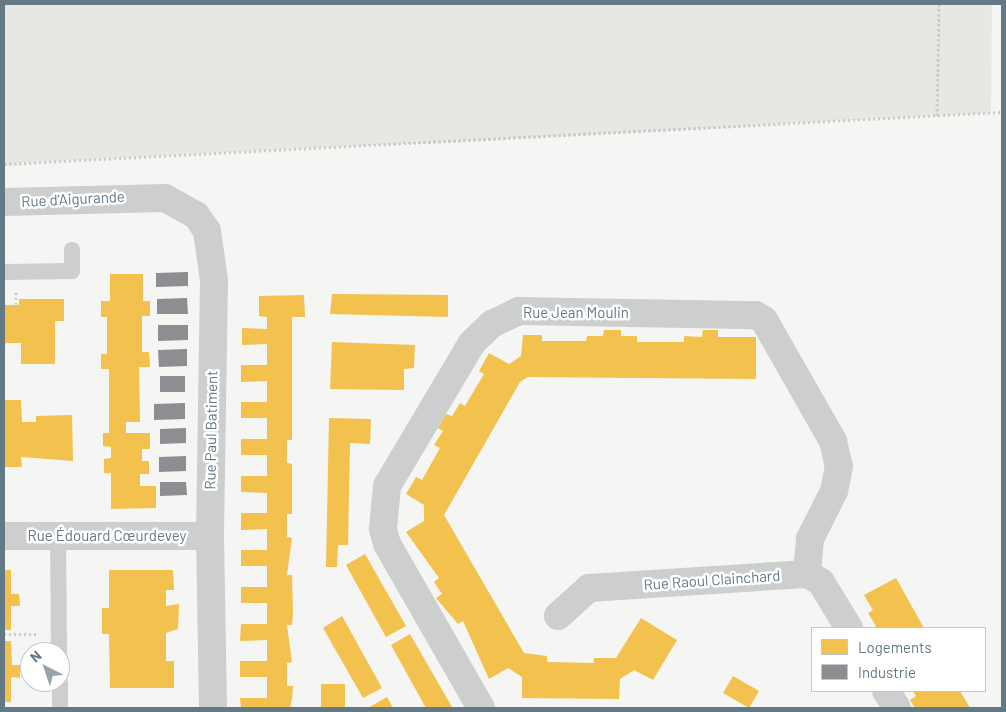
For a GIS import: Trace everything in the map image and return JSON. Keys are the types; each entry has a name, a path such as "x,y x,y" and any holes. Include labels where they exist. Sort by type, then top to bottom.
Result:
{"street":[{"name":"Rue d'Aigurande","path":"4,202 143,196"},
{"name":"Rue Paul Batiment","path":"143,196 165,198 196,215 212,251 210,536 213,708"},
{"name":"Rue Jean Moulin","path":"481,708 387,544 383,529 387,486 472,343 492,324 519,311 756,315 764,320 833,441 839,466 834,491 810,539 807,574"},
{"name":"Rue Édouard Cœurdevey","path":"4,536 210,536"},
{"name":"Rue Raoul Clainchard","path":"558,616 589,588 807,574"},
{"path":"807,574 822,582 848,627"},
{"path":"887,692 897,708"}],"lane":[{"path":"4,272 72,271 72,250"},
{"path":"58,536 59,642"},
{"path":"60,692 60,708"}],"path":[{"path":"937,116 939,4"},
{"path":"4,164 1002,112"},
{"path":"4,634 59,634"}],"shaded area":[{"path":"4,4 992,4 991,113 4,164"}],"building: Logements":[{"path":"110,274 143,274 143,301 150,301 150,316 142,316 142,352 149,352 150,367 139,367 140,422 126,422 126,433 150,433 150,449 142,449 142,461 149,461 149,474 140,474 140,486 156,486 156,508 111,509 111,473 104,473 104,459 111,458 111,447 103,446 103,433 109,433 109,369 101,369 101,354 107,354 107,317 101,317 101,301 110,301"},
{"path":"332,294 448,295 448,317 330,314"},
{"path":"304,295 305,317 292,317 292,440 287,440 287,463 292,464 292,514 287,514 287,537 292,538 287,575 292,575 293,612 292,625 287,625 292,662 287,663 287,686 293,686 292,699 290,708 241,708 240,698 267,698 267,677 240,677 240,661 267,661 267,640 240,641 241,624 267,624 267,603 241,603 241,587 267,587 267,566 241,566 241,550 267,550 267,529 241,530 241,513 267,513 267,493 241,492 241,476 267,476 267,455 241,455 241,439 267,439 267,418 241,418 241,402 267,402 267,381 241,382 241,365 267,365 267,344 242,345 242,328 267,329 267,317 259,316 259,296"},
{"path":"19,299 64,299 64,321 55,321 55,364 21,364 21,343 6,343 4,349 4,305 19,305"},
{"path":"604,330 621,330 621,336 637,336 637,342 684,342 684,336 702,337 703,330 718,330 718,337 756,337 756,379 528,377 520,382 444,515 524,653 547,656 547,662 594,663 594,658 616,658 641,618 677,640 653,680 634,670 620,679 619,699 522,698 522,677 508,668 489,679 463,621 458,624 436,598 442,594 434,582 439,578 406,532 424,521 424,505 406,494 416,477 422,480 440,448 434,445 443,431 438,428 446,414 452,416 460,403 465,406 484,374 479,371 489,353 509,364 521,356 523,335 542,335 542,341 586,341 587,336 603,336"},
{"path":"332,342 415,345 414,368 404,369 404,390 330,389"},
{"path":"4,400 21,400 22,422 36,422 36,416 72,415 73,461 21,457 22,467 4,467"},
{"path":"329,418 371,419 370,444 350,443 348,545 338,545 337,567 326,567"},
{"path":"365,554 406,626 386,637 346,565"},
{"path":"4,570 11,570 11,594 19,594 20,606 11,606 11,630 4,630"},
{"path":"109,570 173,570 174,590 166,590 166,606 179,604 178,629 166,633 166,661 174,661 174,688 110,688 109,634 102,634 102,608 109,608"},
{"path":"896,578 923,627 874,627 876,626 868,613 873,610 864,595"},
{"path":"342,616 382,688 363,698 323,628"},
{"path":"410,634 452,707 426,708 391,645"},
{"path":"4,641 11,641 12,665 20,665 20,678 11,677 11,702 4,702"},
{"path":"733,676 759,691 749,708 723,693"},
{"path":"321,684 345,684 345,708 321,707"},
{"path":"914,692 961,692 970,708 915,708 910,700 916,696"},
{"path":"387,697 393,708 368,708"}],"building: Industrie":[{"path":"188,272 188,286 156,287 156,273"},
{"path":"187,298 188,314 157,314 157,299"},
{"path":"158,325 188,325 188,340 158,341"},
{"path":"187,349 187,366 159,367 158,350"},
{"path":"160,376 185,376 185,392 160,392"},
{"path":"185,403 185,419 154,420 154,404"},
{"path":"186,428 186,443 160,444 160,429"},
{"path":"186,456 186,471 159,472 159,457"},
{"path":"160,482 186,482 187,495 160,496"}]}
